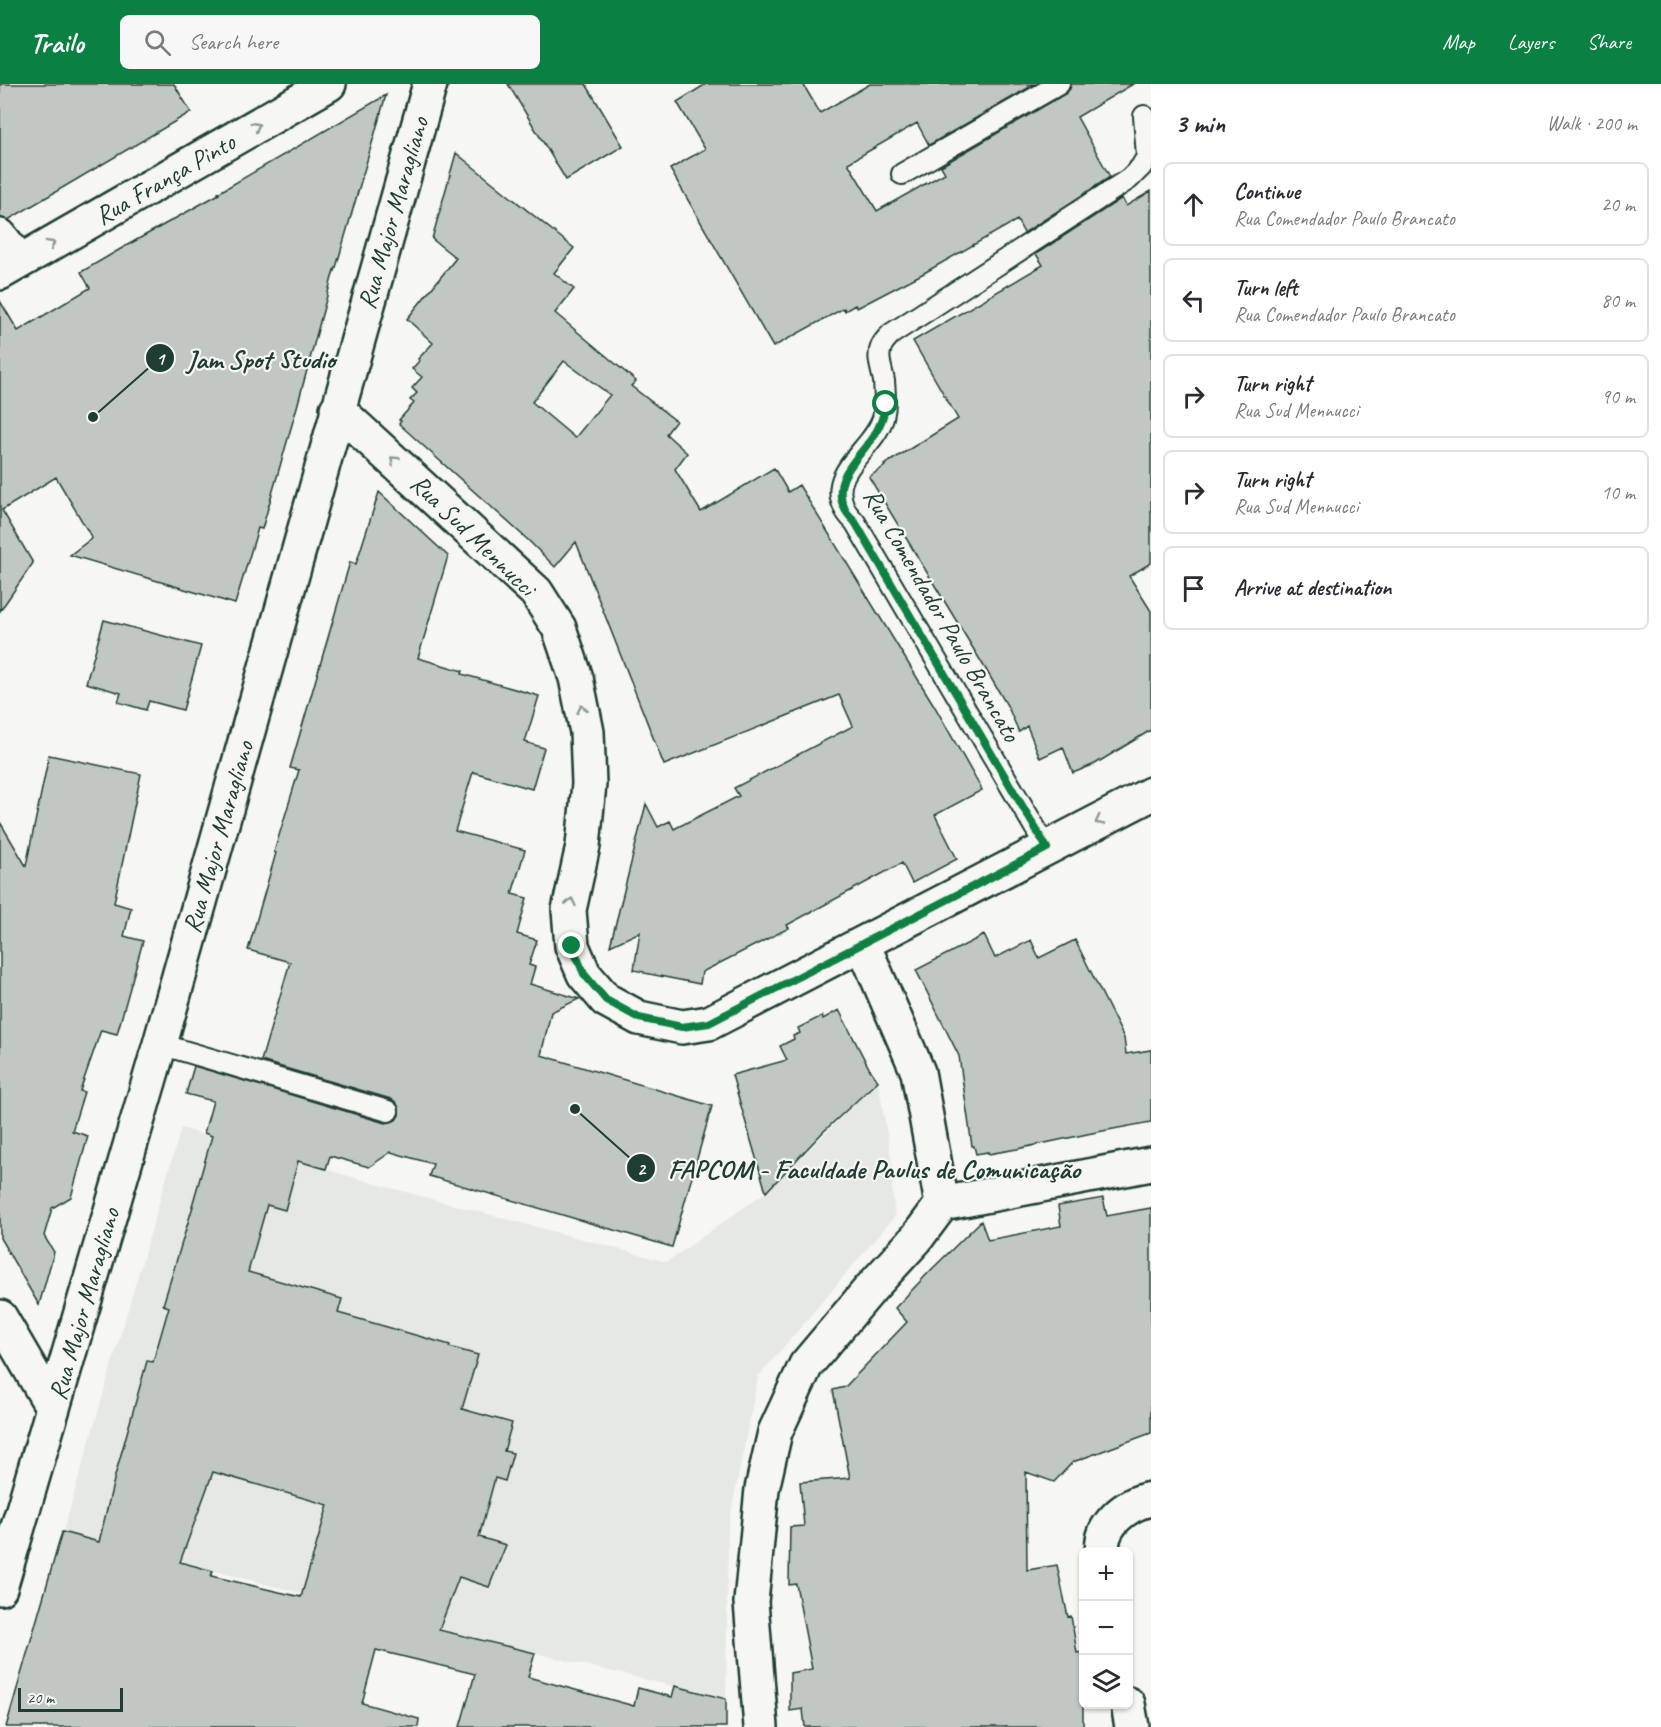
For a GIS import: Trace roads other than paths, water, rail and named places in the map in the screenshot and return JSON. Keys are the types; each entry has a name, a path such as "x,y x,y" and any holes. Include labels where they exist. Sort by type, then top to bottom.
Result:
{"street":[{"name":"Rua França Pinto","path":"10,267 329,84"},
{"name":"Rua Major Maragliano","path":"0,1588 160,1044 430,84"},
{"path":"0,236 10,267"},
{"name":"Rua Sud Mennucci","path":"337,409 536,592 559,628 576,678 587,732 589,784 583,846 569,910 572,946 584,974 606,1000 639,1018 682,1027 709,1023 1151,794"},
{"path":"863,944 918,1072 942,1204"},
{"path":"761,1727 751,1602 762,1489 775,1432 806,1365 871,1287 916,1239 942,1204 1151,1164"},
{"path":"0,1317 53,1408"},
{"path":"1102,1547 1107,1527 1119,1514 1151,1499"},
{"path":"1129,1709 1132,1727"}],"lane":[{"path":"902,174 1059,84"},
{"name":"Rua Comendador Paulo Brancato","path":"1047,848 844,507 840,491 845,472 873,438 883,420 886,404 879,358 882,345 891,334 1129,179 1147,157 1144,116"},
{"path":"160,1044 388,1111"}],"place":[{"name":"Jam Spot Studio","path":"93,417"},
{"name":"FAPCOM - Faculdade Paulus de Comunicação","path":"575,1109"}]}
